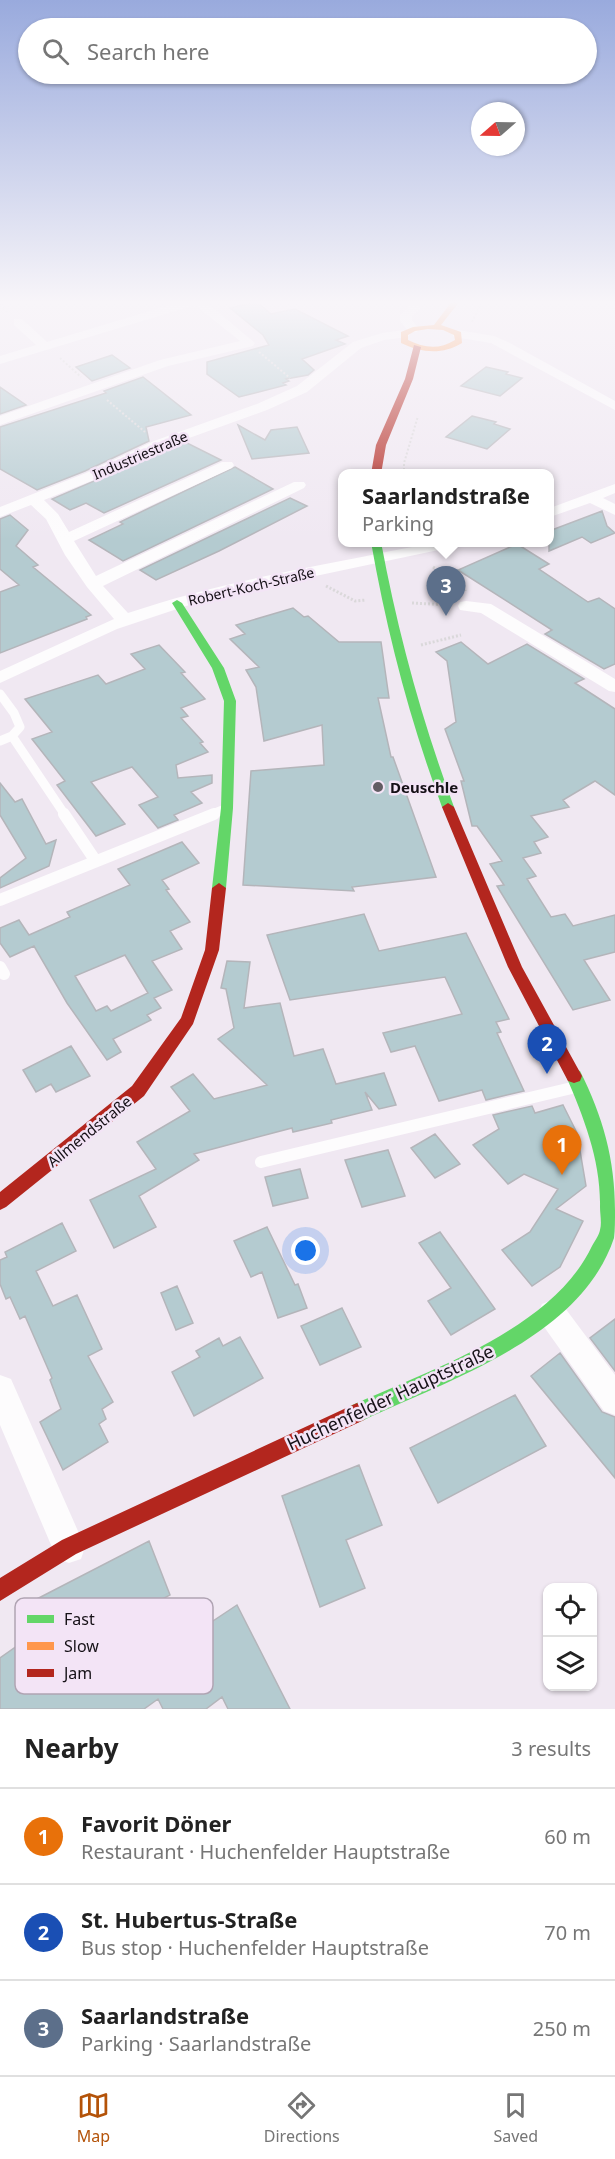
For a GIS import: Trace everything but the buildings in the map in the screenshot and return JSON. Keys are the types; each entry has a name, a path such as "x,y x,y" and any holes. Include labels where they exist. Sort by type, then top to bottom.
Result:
{"main road":[{"path":"377,469 381,445 408,381"},
{"name":"Huchenfelder Hauptstraße","path":"0,1590 69,1547 491,1351 552,1314 588,1274 612,1234 614,1169 603,1122 586,1084 515,966 428,752 408,693 396,646 377,547"},
{"name":"Allmendstraße","path":"0,1202 138,1091 188,1020 212,950 227,808 230,701 218,668 177,603"}],"street":[{"path":"0,421 114,381"},
{"name":"Industriestraße","path":"0,512 91,476 159,444 262,407 302,389 312,381"},
{"path":"569,381 615,406"},
{"path":"64,540 228,465"},
{"path":"93,584 299,485"},
{"path":"554,511 615,488"},
{"path":"592,498 615,510"},
{"path":"33,499 49,512 64,540 93,584 126,621"},
{"name":"Robert-Koch-Straße","path":"0,681 57,650 126,621 177,603 224,590 379,561 439,547"},
{"path":"466,597 615,687"},
{"path":"552,1314 615,1400"},
{"path":"0,1390 69,1547"}],"lane":[{"path":"0,681 20,727 12,736 0,741"},
{"path":"12,736 95,860"},
{"path":"0,900 227,808"},
{"path":"261,1162 586,1084"}],"path":[{"path":"292,381 302,389"},
{"path":"404,469 420,409"},
{"path":"433,567 466,597"},
{"path":"317,588 328,586 355,601 386,599"},
{"path":"417,604 466,597"},
{"path":"396,646 427,645 461,635"}],"traffic: fast":[{"path":"377,547 405,676 448,807"},
{"path":"177,603 218,668 230,701 227,808 219,888"},
{"path":"357,1413 491,1351 535,1325 567,1299 593,1264 609,1230 609,1192 594,1123 574,1076"}],"traffic: jam":[{"path":"377,469 381,445 408,381"},
{"path":"448,807 515,967 574,1076"},
{"path":"0,1202 138,1091 188,1020 212,950 219,888"},
{"path":"0,1590 69,1547 357,1413"}],"place":[{"name":"Saarlandstraße","path":"446,616"},
{"name":"Deuschle","path":"378,787"},
{"name":"St. Hubertus-Straße","path":"547,1074"},
{"name":"Favorit Döner","path":"562,1175"}]}
